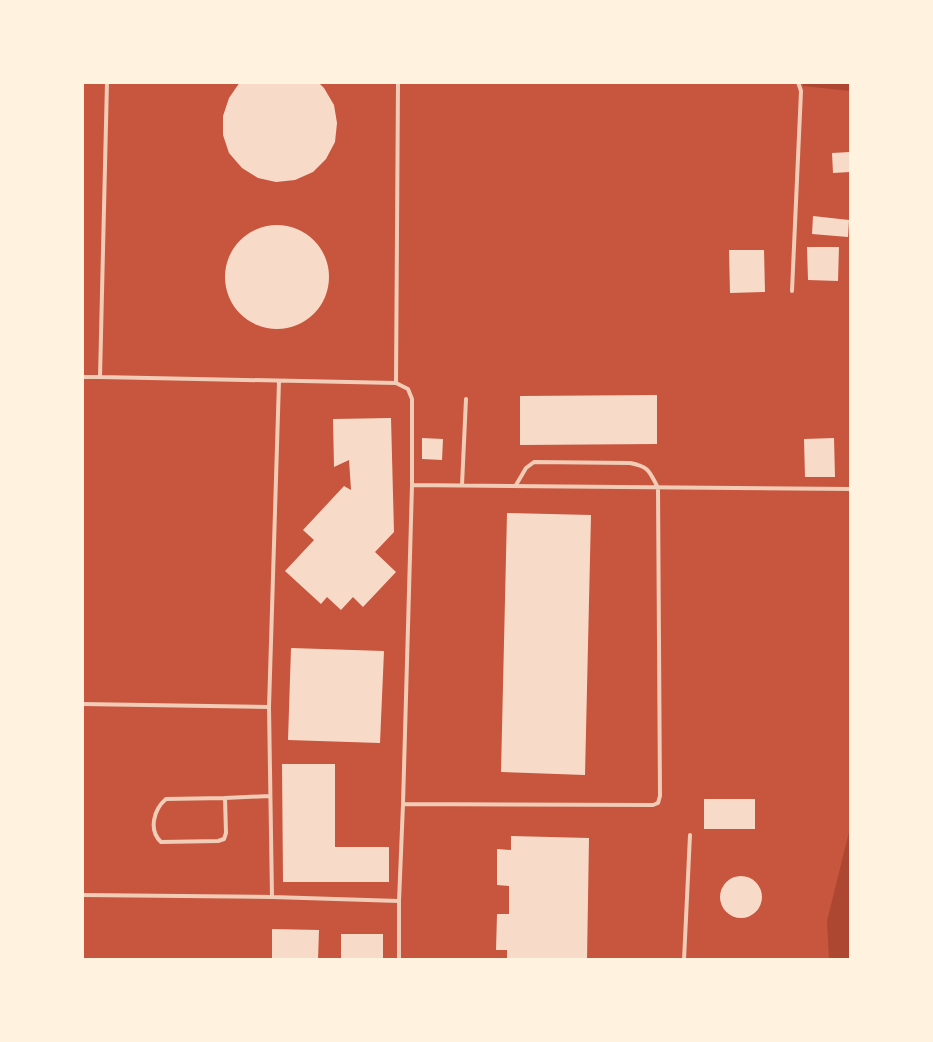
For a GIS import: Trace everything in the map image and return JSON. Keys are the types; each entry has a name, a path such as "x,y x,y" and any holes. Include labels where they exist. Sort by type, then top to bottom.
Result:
{"lane":[{"path":"100,377 107,82"},
{"path":"396,383 398,82"},
{"path":"792,291 801,92 798,82"},
{"path":"82,377 396,383 408,389 412,399 412,485 399,901 400,960"},
{"path":"272,897 270,707 279,381"},
{"path":"462,485 466,399"},
{"path":"403,804 653,805 658,803 660,796 658,488 650,472 644,466 630,462 534,462 526,468 516,485"},
{"path":"412,485 850,489"},
{"path":"82,704 270,707"},
{"path":"225,798 226,833 224,839 218,841 161,842 156,837 153,831 156,811 166,799 270,796"},
{"path":"684,960 690,835"},
{"path":"82,895 272,897 399,901"}],"shaded area":[{"path":"803,83 850,83 850,91 803,86"},
{"path":"850,828 850,959 829,959 827,921"}],"building":[{"path":"240,82 318,82 324,88 334,105 337,123 335,142 326,159 313,172 295,180 276,182 258,178 242,168 229,153 223,135 223,116 229,98"},
{"path":"850,152 850,172 833,173 832,153"},
{"path":"813,216 849,220 848,237 812,234"},
{"path":"277,225 297,229 306,233 314,240 321,248 325,257 329,277 325,297 321,306 314,314 306,321 297,325 277,329 257,325 248,321 240,314 233,306 229,297 225,277 229,257 233,248 240,240 248,233 257,229"},
{"path":"807,247 839,247 838,281 808,280"},
{"path":"729,250 764,250 765,292 730,293"},
{"path":"657,395 657,444 520,445 520,396"},
{"path":"391,418 394,532 375,552 396,572 363,607 353,597 341,610 327,597 321,604 285,571 314,540 303,530 344,486 351,490 349,460 334,467 333,419"},
{"path":"422,438 443,439 442,460 422,459"},
{"path":"834,438 835,477 805,477 804,439"},
{"path":"507,513 591,515 585,775 501,772"},
{"path":"291,648 384,651 380,743 288,740"},
{"path":"282,764 335,764 335,847 389,847 389,882 283,882"},
{"path":"704,799 755,799 755,829 704,829"},
{"path":"511,836 589,838 587,960 507,960 507,950 496,950 497,914 509,914 509,886 497,885 497,849 511,850"},
{"path":"741,876 756,882 762,897 756,912 741,918 726,912 720,897 726,882"},
{"path":"272,929 319,930 318,960 272,960"},
{"path":"341,934 383,934 383,960 341,960"}]}
